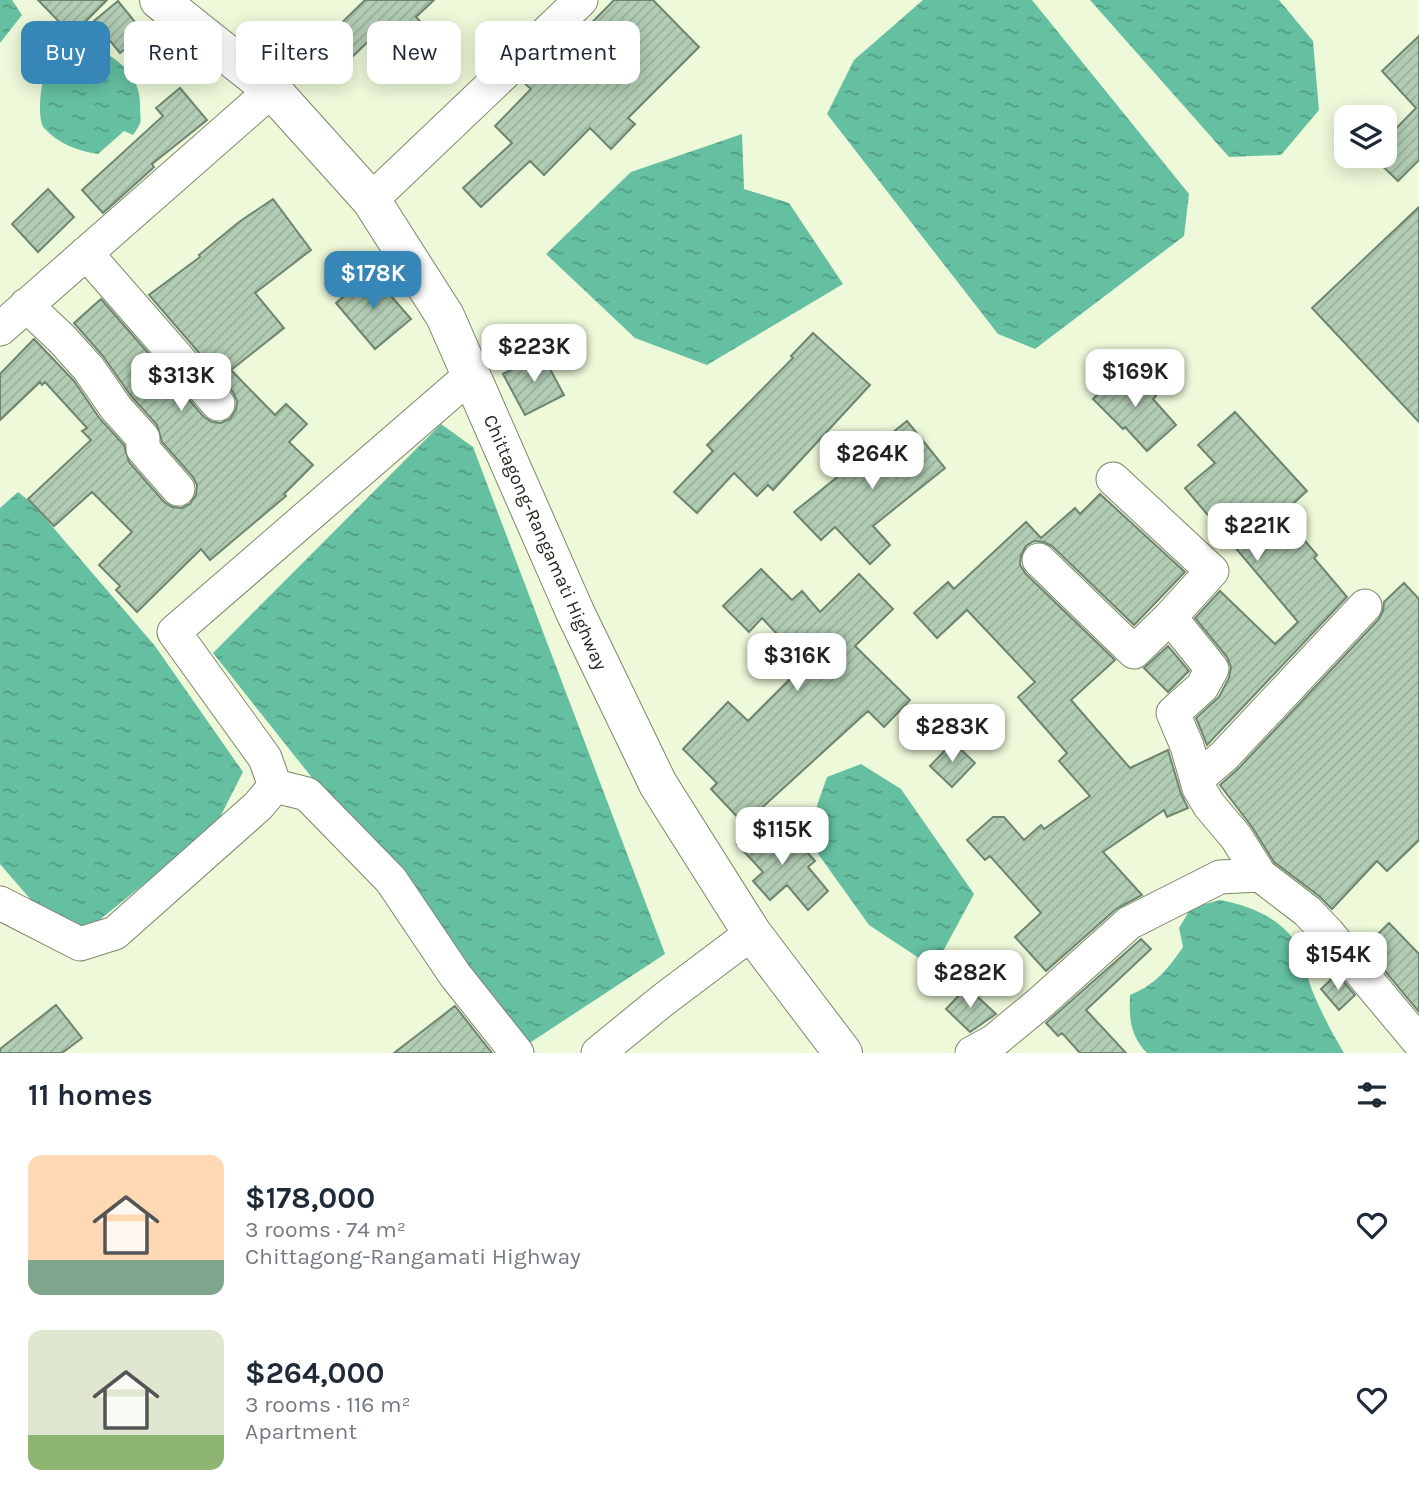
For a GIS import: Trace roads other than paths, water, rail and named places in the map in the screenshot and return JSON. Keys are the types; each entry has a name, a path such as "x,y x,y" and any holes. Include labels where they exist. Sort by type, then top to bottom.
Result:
{"main road":[{"name":"Chittagong-Rangamati Highway","path":"159,0 272,90 371,200 445,316 575,612 659,784 752,933 843,1053"}],"street":[{"path":"371,200 581,0"},
{"path":"0,329 272,90"},
{"path":"86,253 218,404"},
{"path":"26,305 89,369 116,408 143,439 143,449 178,489"},
{"path":"275,786 265,758 174,632 471,375"},
{"path":"1039,560 1134,652 1170,617 1212,571 1113,479"},
{"path":"1196,779 1224,756 1365,606"},
{"path":"1170,617 1212,669 1202,687 1173,712 1187,746 1196,779 1209,805 1236,837 1260,875 1307,911 1419,1042"},
{"path":"0,903 80,944 115,933 258,806 275,786"},
{"path":"275,786 307,794 391,880 455,975 517,1053"},
{"path":"972,1053 994,1041 1031,1011 1129,923 1220,877 1260,875"},
{"path":"598,1053 752,933"}],"water":[{"path":"0,0 12,0 22,15 0,43"},
{"path":"923,0 1032,0 1189,194 1184,236 1035,349 998,334 827,114 854,60"},
{"path":"1090,0 1279,0 1313,41 1319,110 1281,155 1229,157"},
{"path":"110,56 124,67 124,84 136,85 141,121 133,135 124,131 98,154 76,149 44,128 40,115 42,86 110,84"},
{"path":"742,134 744,189 789,203 843,284 707,365 635,338 546,254 631,172"},
{"path":"441,424 473,447 665,954 525,1046 213,653"},
{"path":"18,492 33,504 155,646 243,772 215,827 88,929 44,915 0,864 0,508"},
{"path":"861,764 901,789 974,894 934,968 869,925 806,837 827,777"},
{"path":"1220,900 1261,913 1279,924 1294,940 1315,998 1344,1053 1147,1053 1141,1047 1132,1026 1130,995 1154,981 1183,947 1179,928 1191,908"}]}
